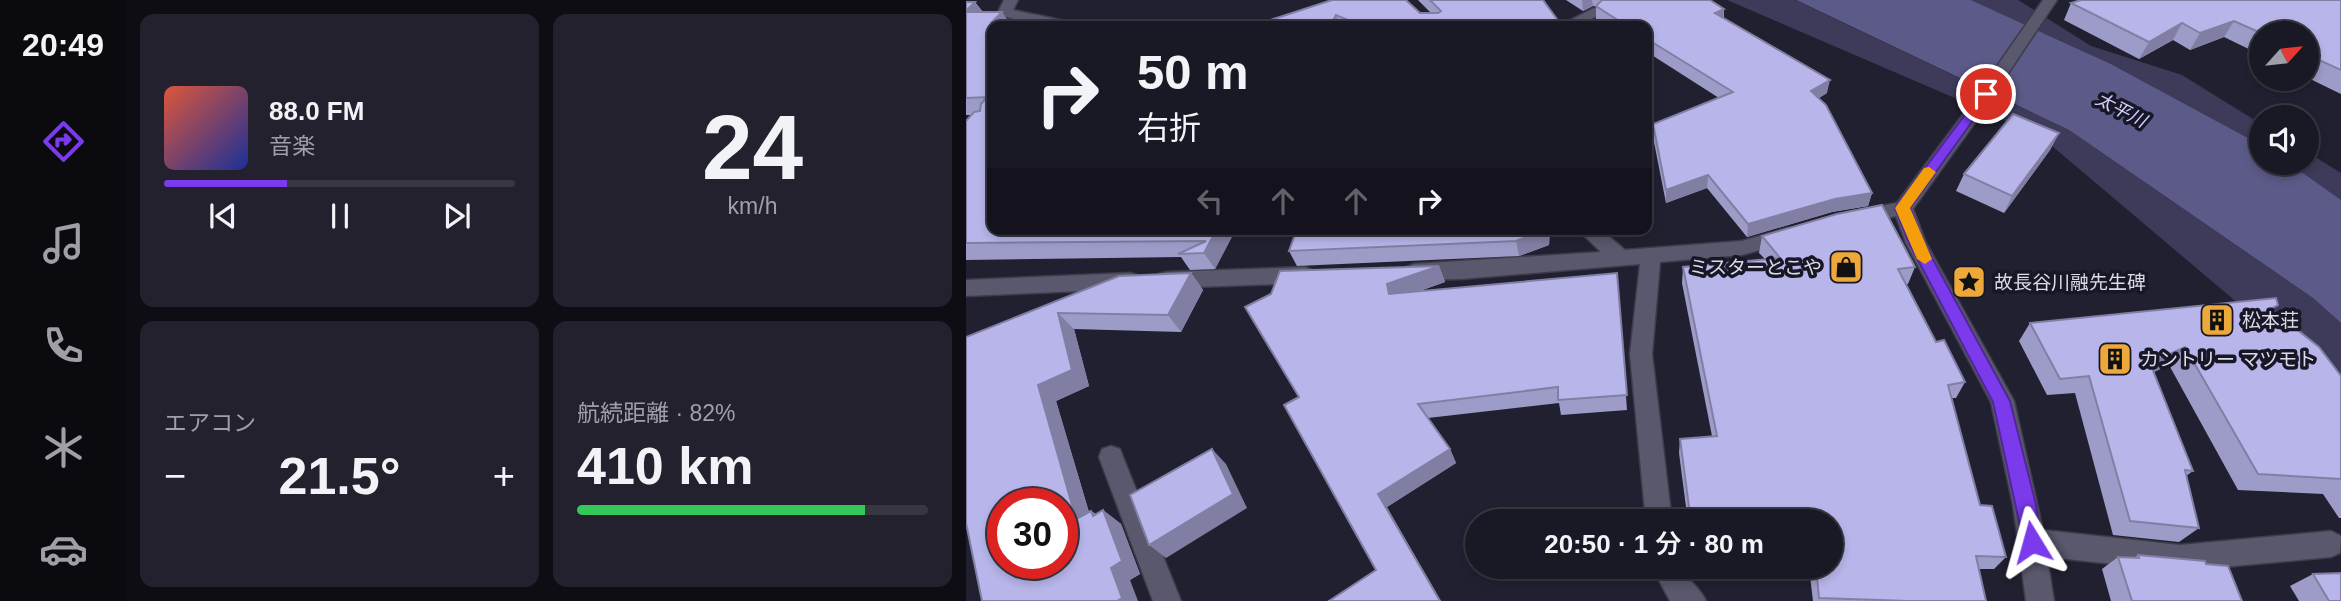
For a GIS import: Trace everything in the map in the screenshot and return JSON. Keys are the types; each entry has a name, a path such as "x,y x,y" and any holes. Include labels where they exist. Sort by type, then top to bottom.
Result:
{"street":[{"path":"1011,0 1005,12 1036,21"},
{"path":"1832,222 1903,208 1973,113 2050,0"},
{"path":"1576,21 1594,12"},
{"path":"1903,208 1916,243 2001,401 2026,505 2040,601"},
{"path":"1392,273 1461,271 1742,248 1806,229"},
{"path":"1594,235 1621,258"},
{"path":"1651,256 1641,354 1658,509"},
{"path":"966,288 1324,275"},
{"path":"1111,457 1167,601"},
{"path":"2032,542 2180,558 2331,544"},
{"path":"1672,579 1680,592 1692,601"}],"shaded area":[{"path":"1727,0 1795,0 2069,130 2313,298 2341,323 2341,407 2246,310 2052,146 1999,117"},
{"path":"1971,0 2018,0 2091,46 2182,75 2249,117 2249,139 2111,64"},
{"path":"2319,159 2341,173 2341,200 2306,175 2319,175"}],"water":[{"name":"太平川","path":"1796,0 1971,0 2111,64 2249,139 2249,175 2306,175 2341,200 2341,323 2313,298 2069,130"}],"building":[{"path":"1332,0 1406,0 1420,13 1438,13 1441,11 1430,0 1543,0 1558,21 1350,21 1336,15 1333,21 1267,21"},
{"path":"1602,0 1710,0 1724,9 1715,13 1830,80 1811,91 1826,105 1872,193 1835,199 1748,224 1708,175 1666,190 1653,124 1733,92 1652,42 1652,21 1619,21 1596,6"},
{"path":"2081,0 2341,0 2341,70 2319,60 2319,21 2249,21 2249,28 2234,21 2200,33 2182,23 2149,42 2071,3"},
{"path":"966,2 975,2 966,11"},
{"path":"966,12 1002,12 993,21 987,21 987,97 966,98"},
{"path":"987,97 987,235 1214,235 1204,253 1178,254 1206,241 966,243 966,121 974,112 980,111 981,104"},
{"path":"2013,114 2059,133 2012,196 1964,174"},
{"path":"1882,205 1915,267 1898,269 1936,342 1944,340 1965,382 1948,385 1980,505 1992,506 2006,557 1976,556 1986,601 1819,598 1817,579 1843,579 1843,509 1689,509 1680,439 1717,436 1683,267 1780,258 1762,236 1837,214"},
{"path":"1295,235 1532,235 1516,241 1289,251"},
{"path":"1439,266 1387,284 1389,294 1617,273 1627,395 1558,400 1558,387 1418,404 1450,449 1378,494 1440,601 1329,601 1376,570 1284,405 1299,397 1245,307 1271,294 1280,271"},
{"path":"1191,273 1168,315 1058,313 1072,370 1038,385 1067,488 987,488 987,579 1078,579 1078,518 1091,511 1093,516 1103,510 1122,561 1111,568 1122,598 1117,601 982,601 966,523 966,337 1119,276"},
{"path":"2276,298 2278,305 2271,309 2319,347 2341,376 2341,479 2258,474 2185,347 2150,363 2193,471 2185,470 2199,528 2130,521 2089,376 2060,379 2030,323"},
{"path":"1212,449 1233,494 1149,545 1130,495"},
{"path":"2138,555 2205,561 2206,564 2228,566 2242,601 2132,601 2118,557 2139,558"},
{"path":"2341,573 2341,601 2329,601 2313,574"}],"slow traffic":[{"path":"1925,259 1903,208 1929,172"}],"place":[{"name":"ミスターとこや","path":"1846,267"},
{"name":"故長谷川融先生碑","path":"1969,282"},
{"name":"松本荘","path":"2217,320"},
{"name":"カントリー マツモト","path":"2115,359"}],"route":[{"path":"1986,94 1903,208 1916,243 2001,401 2032,542"}]}
